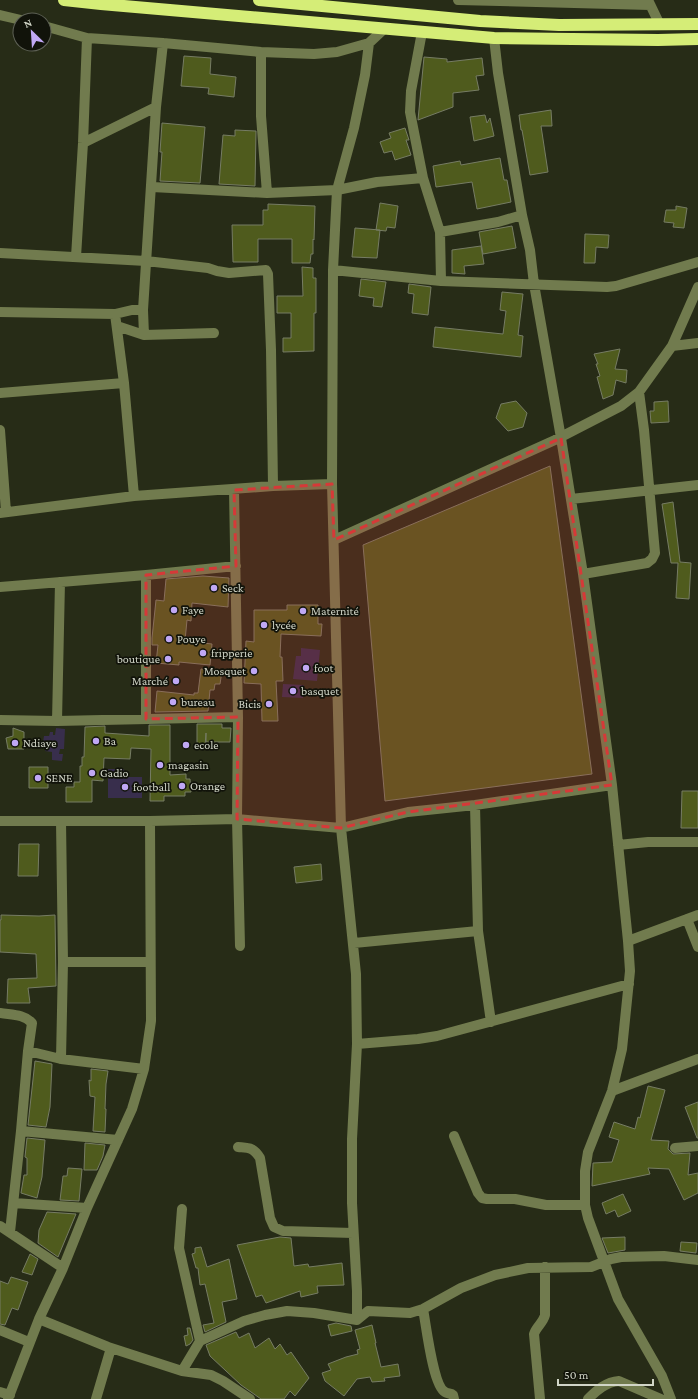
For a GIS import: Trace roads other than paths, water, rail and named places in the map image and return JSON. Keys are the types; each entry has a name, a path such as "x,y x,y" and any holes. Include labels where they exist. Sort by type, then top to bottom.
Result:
{"highway":[{"path":"64,0 494,38 651,40 698,39"},
{"path":"259,0 480,21 559,24 698,24"}],"street":[{"path":"458,0 649,3 660,25"},
{"path":"0,15 12,18"},
{"path":"52,28 87,38 261,52 314,54 337,52 368,43 385,28"},
{"path":"422,32 411,91 410,112 423,178 440,232 441,281"},
{"path":"76,257 83,142 87,38"},
{"path":"494,38 498,72 522,216 530,250 534,284 583,574 612,785 628,941 630,971 622,1050 612,1090 588,1152 586,1161 585,1205 618,1299 662,1376 671,1399"},
{"path":"144,335 142,310 152,187 156,106 163,43"},
{"path":"357,1320 357,1291 352,1203 352,1139 357,1044 356,974 341,828 332,484 333,270 337,190 354,128 365,75 368,43"},
{"path":"261,52 261,116 267,193"},
{"path":"83,142 156,106"},
{"path":"152,187 267,193 337,190 377,182 423,178"},
{"path":"440,232 498,222 522,216"},
{"path":"0,253 146,261 208,268 230,273 266,270 268,274 271,350 273,486"},
{"path":"333,270 441,281 612,286 698,262"},
{"path":"334,540 561,438 621,406 639,392 672,346 698,287"},
{"path":"0,312 115,314 132,310 142,310"},
{"path":"115,314 124,383 134,496"},
{"path":"117,326 144,335 214,333"},
{"path":"672,346 698,343"},
{"path":"0,393 124,383"},
{"path":"583,574 647,564 655,553 650,490 639,392"},
{"path":"0,430 3,513 134,496 273,486 332,484"},
{"path":"571,499 698,485"},
{"path":"234,490 238,717 237,819 240,946"},
{"path":"0,587 236,566"},
{"path":"146,575 146,719"},
{"path":"57,721 60,582"},
{"path":"0,720 57,721 238,717"},
{"path":"0,821 150,821 237,819 341,828 408,812 475,805 612,785"},
{"path":"475,805 478,931 491,1022"},
{"path":"61,821 63,962 61,1059"},
{"path":"6,1395 63,1268 87,1208 132,1110 144,1069 151,1020 150,821"},
{"path":"618,845 648,842 698,842"},
{"path":"628,941 698,915"},
{"path":"687,919 698,947"},
{"path":"354,943 478,931"},
{"path":"63,962 150,962"},
{"path":"357,1044 437,1036 629,984"},
{"path":"0,1014 27,1018 32,1023 28,1051 22,1131 10,1232"},
{"path":"28,1051 61,1059 144,1069"},
{"path":"612,1090 698,1059"},
{"path":"22,1131 118,1140"},
{"path":"454,1136 478,1193 482,1198 515,1199 546,1205 585,1205"},
{"path":"675,1148 698,1146"},
{"path":"238,1147 249,1148 255,1151 260,1158 270,1218 274,1227 283,1231 354,1233"},
{"path":"14,1203 87,1208"},
{"path":"182,1209 179,1248 200,1341"},
{"path":"0,1226 63,1268"},
{"path":"182,1371 200,1341 244,1321 265,1314 287,1311 314,1313 357,1320 368,1311 410,1313 424,1309 461,1288 495,1275 528,1268 591,1267 611,1259 621,1257 664,1256 698,1260"},
{"path":"540,1399 534,1334 545,1315 545,1267"},
{"path":"424,1309 432,1364 444,1392 454,1395 454,1399"},
{"path":"39,1319 111,1348 182,1371 211,1375 224,1381 250,1399"},
{"path":"0,1330 29,1342"},
{"path":"96,1399 111,1348"},
{"path":"588,1399 599,1389 613,1382 619,1381 661,1399"}],"place":[{"name":"Seck","path":"214,588"},
{"name":"Faye","path":"174,610"},
{"name":"Maternité","path":"303,611"},
{"name":"lycée","path":"264,625"},
{"name":"Pouye","path":"169,639"},
{"name":"fripperie","path":"203,653"},
{"name":"boutique","path":"168,659"},
{"name":"foot","path":"306,668"},
{"name":"Mosquet","path":"254,671"},
{"name":"Marché","path":"176,681"},
{"name":"basquet","path":"293,691"},
{"name":"bureau","path":"173,702"},
{"name":"Bicis","path":"269,704"},
{"name":"Ba","path":"96,741"},
{"name":"Ndiaye","path":"15,743"},
{"name":"ecole","path":"186,745"},
{"name":"magasin","path":"160,765"},
{"name":"Gadio","path":"92,773"},
{"name":"SENE","path":"38,778"},
{"name":"Orange","path":"182,786"},
{"name":"football","path":"125,787"}]}
